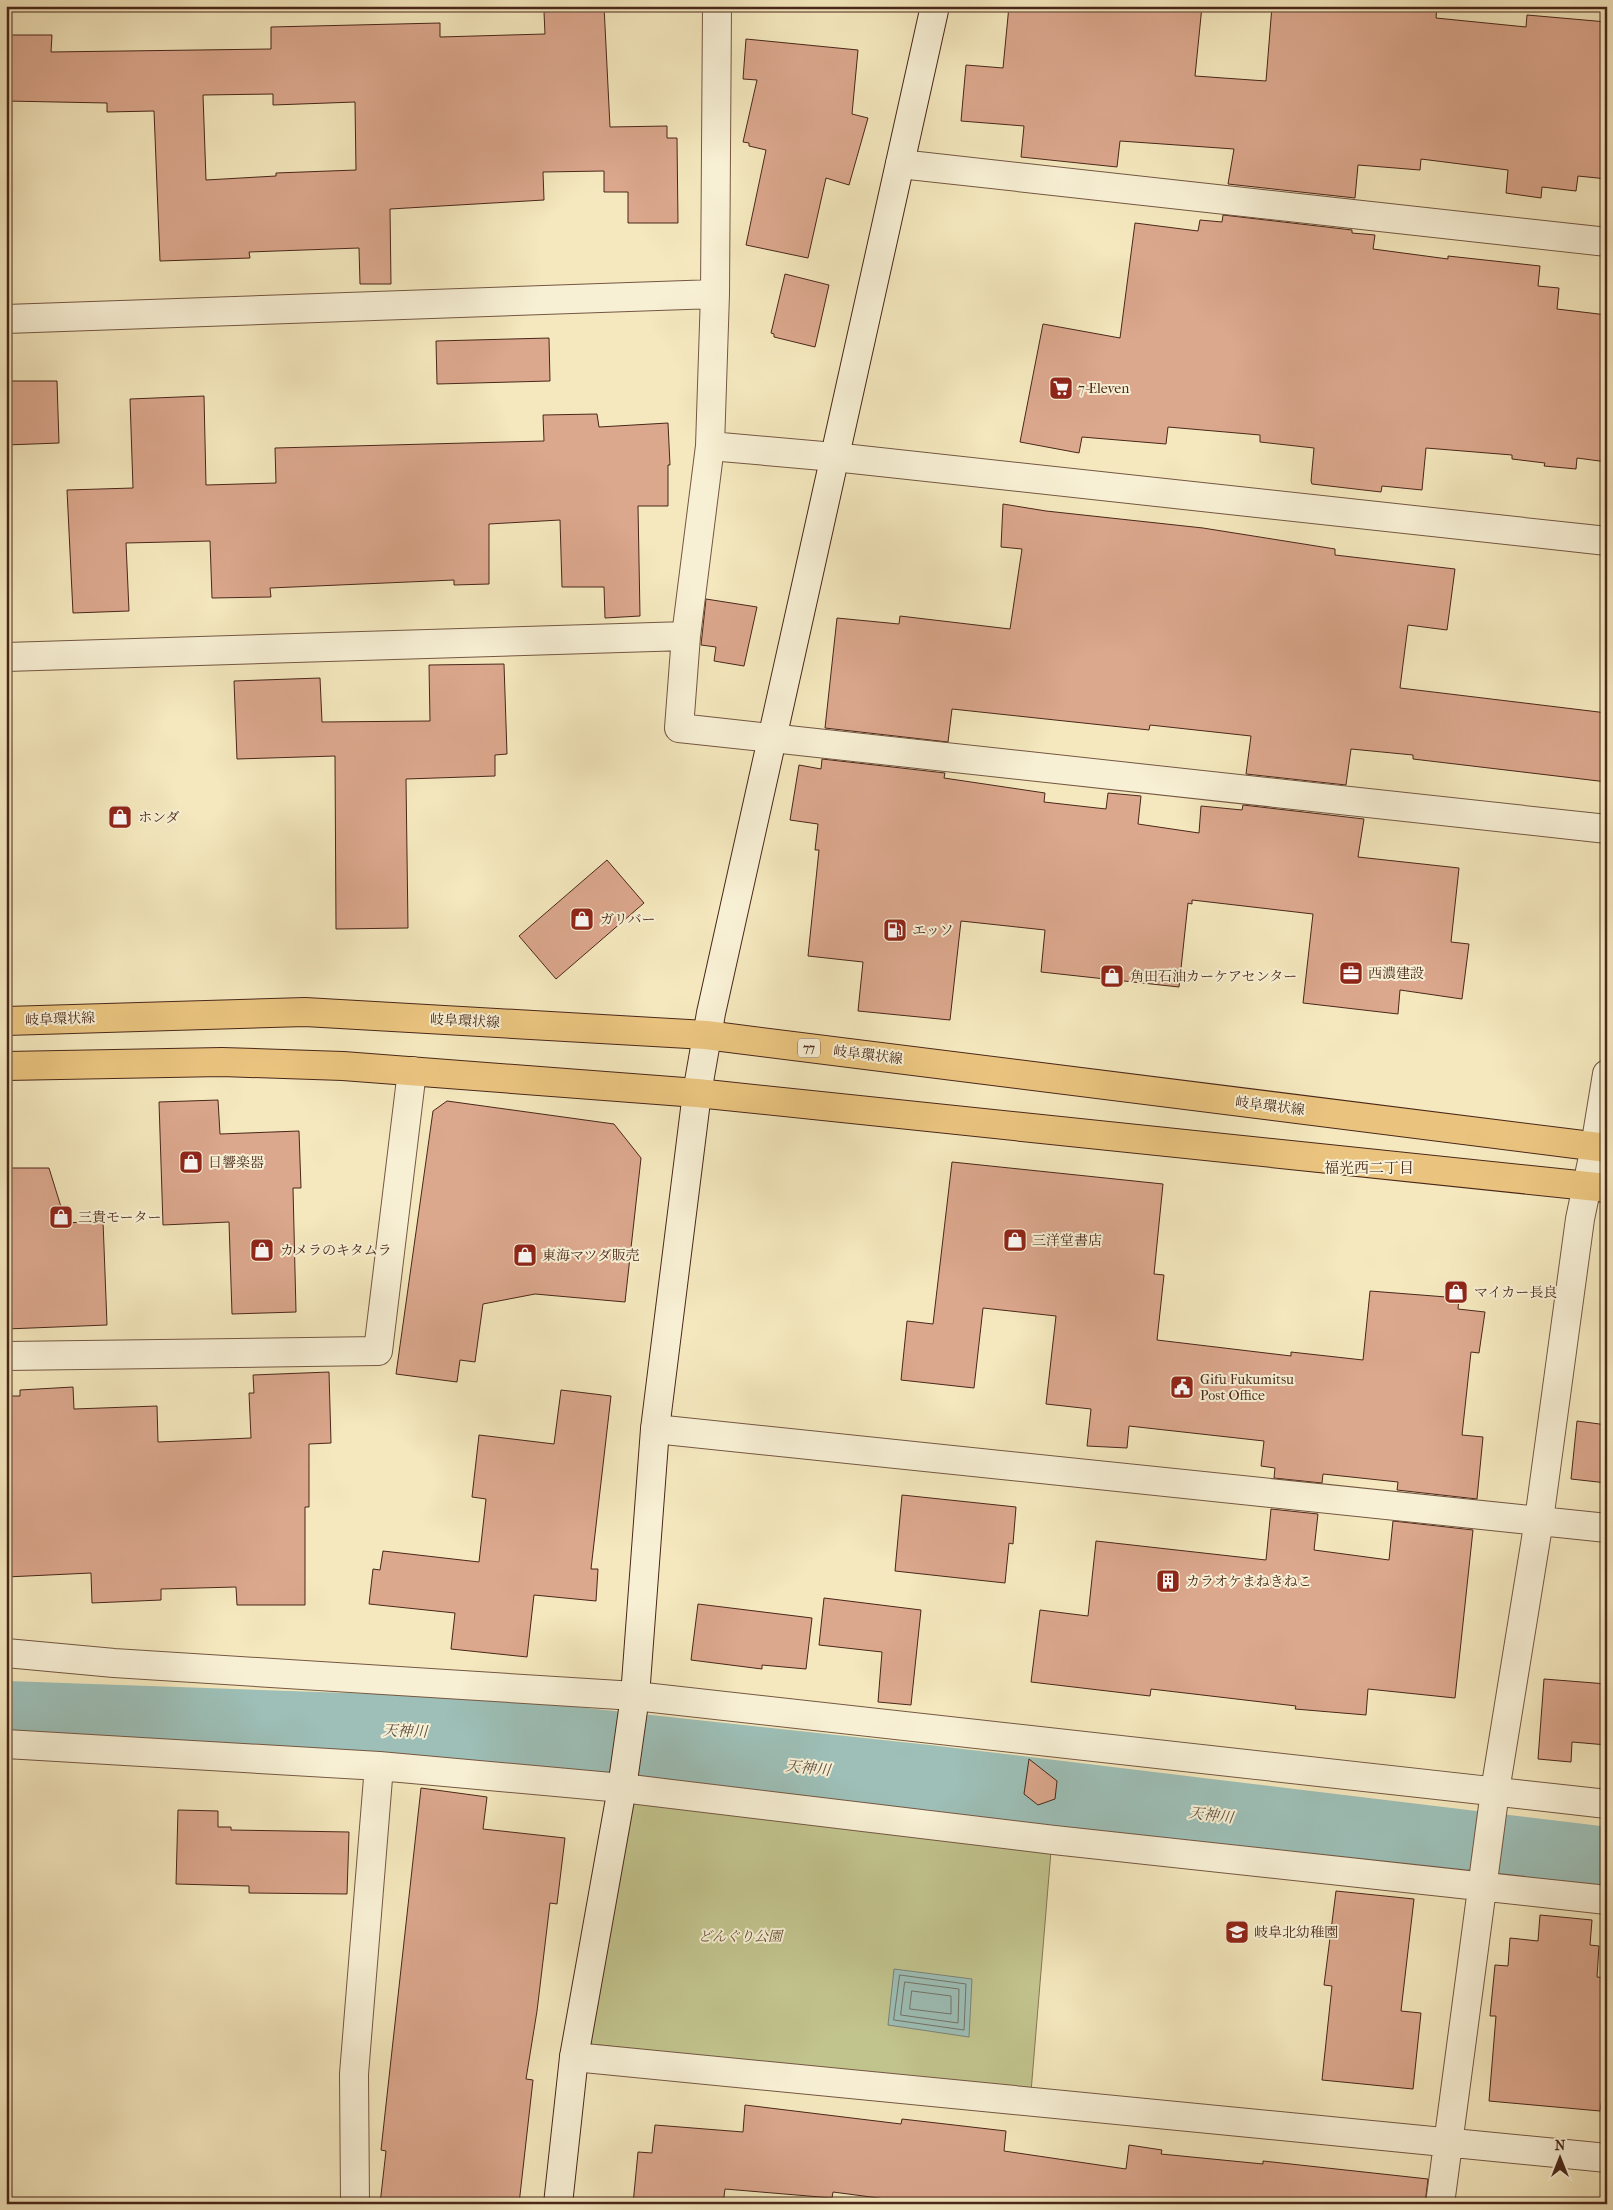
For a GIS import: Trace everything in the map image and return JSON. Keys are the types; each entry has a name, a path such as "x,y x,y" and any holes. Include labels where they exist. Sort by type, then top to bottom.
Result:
{"main road":[{"name":"岐阜環状線","path":"6,1021 305,1012 706,1035 1601,1148"},
{"path":"6,1066 222,1062 412,1071 696,1092 1596,1187"}],"street":[{"path":"717,6 715,294 710,446 686,636 679,728 1607,829"},
{"path":"558,2204 574,2057 622,1788 634,1696 655,1429 696,1092 706,1035 935,6"},
{"path":"900,164 1607,242"},
{"path":"6,319 715,294"},
{"path":"710,446 834,457 1607,541"},
{"path":"6,657 686,636"},
{"path":"6,1356 378,1351 412,1071"},
{"path":"1440,2204 1494,1798 1596,1187 1607,1074"},
{"path":"655,1429 1607,1528"},
{"path":"6,1653 114,1663 634,1696 1494,1798 1607,1804"},
{"path":"6,1744 379,1766 622,1788 1044,1839 1483,1879 1607,1900"},
{"path":"355,2204 354,2074 379,1766"},
{"path":"574,2057 1607,2158"}],"green space":[{"name":"どんぐり公園","path":"632,1799 1051,1851 1031,2092 590,2044"}],"water":[{"path":"894,1969 972,1979 969,2037 888,2025"}],"building":[{"path":"557,6 604,6 610,127 667,126 667,138 677,138 678,223 628,223 628,192 604,192 604,171 543,172 544,200 390,209 391,284 360,284 359,248 249,252 250,258 160,261 154,111 107,112 107,103 6,101 7,35 52,35 51,52 271,49 271,27 440,23 440,37 545,34 544,12 557,11","holes":["273,94 273,105 355,102 356,170 276,173 276,176 206,180 203,95"]},
{"path":"1009,6 1202,6 1195,76 1266,81 1272,6 1437,6 1436,18 1526,27 1527,15 1607,22 1607,179 1578,176 1576,191 1542,187 1541,198 1506,193 1508,170 1421,159 1420,170 1358,165 1355,198 1228,184 1234,149 1120,141 1117,167 1021,157 1024,126 961,121 966,65 1003,68"},
{"path":"746,39 858,50 852,114 868,118 849,185 826,178 808,258 746,245 766,150 749,146 749,143 743,142 757,80 743,79"},
{"path":"1223,215 1352,230 1352,233 1375,235 1373,249 1448,259 1448,256 1540,266 1538,286 1559,288 1557,309 1607,315 1607,462 1577,458 1576,469 1544,466 1545,463 1512,459 1512,455 1426,448 1422,490 1382,486 1381,492 1312,484 1314,448 1260,442 1260,435 1168,427 1166,444 1082,437 1079,453 1020,442 1043,324 1120,338 1135,223 1198,231 1200,220 1222,222"},
{"path":"785,274 829,285 815,347 774,337 774,334 771,333"},
{"path":"549,338 550,381 437,384 436,341"},
{"path":"6,381 57,381 59,443 6,445"},
{"path":"204,396 206,485 276,483 275,448 544,441 543,415 597,414 599,427 668,423 670,465 668,465 668,506 638,506 640,616 605,618 604,587 562,587 560,520 489,524 489,584 454,585 454,580 270,588 271,597 212,598 210,541 126,543 129,611 73,613 67,490 133,488 130,399"},
{"path":"1003,504 1046,511 1203,528 1335,549 1335,555 1455,569 1447,630 1408,625 1400,688 1607,713 1607,782 1413,759 1413,755 1351,749 1346,785 1246,774 1251,736 1150,725 1149,730 952,709 948,742 825,728 837,618 899,624 900,616 1010,629 1022,549 1001,547"},
{"path":"706,599 757,607 744,666 714,661 716,647 701,645"},
{"path":"504,664 507,754 495,755 495,776 406,779 408,928 336,929 335,756 237,759 234,681 320,678 322,722 430,721 429,665"},
{"path":"822,759 945,773 944,778 1045,793 1044,802 1106,809 1108,793 1141,796 1138,824 1199,833 1201,806 1242,810 1243,805 1364,819 1358,857 1459,868 1451,942 1469,944 1462,999 1400,990 1398,1014 1303,1003 1313,914 1192,900 1192,904 1188,903 1179,987 1041,972 1045,930 961,921 950,1020 858,1011 863,962 808,956 819,850 815,850 818,824 790,820 799,765 821,769"},
{"name":"ガリバー","path":"607,860 644,903 556,979 519,936"},
{"name":"カメラのキタムラ","path":"218,1100 220,1134 299,1131 301,1188 293,1188 296,1312 232,1314 229,1222 163,1225 159,1102"},
{"name":"東海マツダ販売","path":"447,1101 614,1124 641,1158 625,1302 535,1294 483,1304 475,1362 460,1360 457,1382 396,1374 433,1111"},
{"path":"952,1162 1163,1184 1154,1274 1164,1275 1157,1340 1291,1356 1291,1352 1363,1360 1370,1291 1459,1298 1458,1309 1485,1312 1479,1353 1471,1352 1462,1435 1483,1437 1477,1499 1397,1490 1398,1482 1323,1474 1322,1483 1274,1478 1275,1468 1261,1466 1264,1441 1129,1426 1127,1448 1087,1446 1091,1409 1046,1404 1056,1316 983,1308 974,1388 901,1380 907,1321 933,1324"},
{"path":"6,1168 49,1168 66,1223 103,1221 107,1325 6,1329"},
{"path":"329,1372 331,1443 309,1444 309,1507 305,1507 305,1605 237,1605 236,1587 161,1589 161,1600 92,1603 91,1573 6,1577 6,1396 20,1396 20,1390 73,1387 74,1409 157,1406 158,1442 251,1438 249,1393 254,1393 253,1375"},
{"path":"561,1390 611,1396 591,1569 598,1569 596,1601 534,1595 527,1657 451,1649 455,1613 369,1604 373,1569 380,1570 383,1551 479,1562 486,1499 472,1497 479,1435 554,1444"},
{"path":"1577,1421 1607,1425 1607,1483 1571,1479"},
{"path":"902,1495 1016,1507 1013,1544 1009,1543 1005,1583 895,1571"},
{"path":"1271,1509 1318,1514 1314,1550 1389,1560 1393,1521 1473,1530 1455,1698 1368,1689 1366,1715 1295,1709 1296,1706 1151,1689 1150,1696 1031,1682 1040,1610 1088,1616 1096,1541 1266,1560"},
{"path":"824,1598 921,1610 911,1705 878,1702 882,1652 819,1645"},
{"path":"698,1604 812,1618 806,1669 762,1665 762,1669 691,1660"},
{"path":"1544,1679 1607,1684 1607,1745 1572,1742 1571,1762 1538,1759"},
{"path":"1029,1759 1057,1781 1055,1799 1038,1805 1024,1794"},
{"path":"421,1788 487,1797 483,1829 565,1838 557,1904 550,1903 537,2011 526,2079 533,2080 519,2204 380,2204 386,2151 381,2150"},
{"path":"178,1810 218,1811 218,1827 231,1827 231,1830 349,1832 347,1894 249,1893 249,1886 176,1884"},
{"path":"1336,1891 1414,1899 1401,2011 1421,2013 1413,2089 1322,2080 1332,1986 1324,1985"},
{"path":"1540,1915 1592,1920 1590,1945 1599,1946 1597,1977 1607,1978 1607,2104 1601,2103 1600,2111 1489,2101 1496,2016 1490,2016 1495,1965 1508,1966 1510,1938 1538,1941"},
{"path":"745,2105 901,2124 902,2119 1006,2131 1004,2151 1126,2169 1129,2145 1162,2150 1161,2154 1263,2164 1263,2161 1428,2179 1425,2204 924,2204 833,2192 832,2198 725,2189 723,2204 633,2204 638,2152 652,2153 655,2125 743,2132"}],"waterway":[{"name":"天神川","path":"6,1717 491,1734 928,1781 1607,1863"}],"place":[{"name":"7-Eleven","path":"1061,388"},
{"name":"ホンダ","path":"120,817"},
{"name":"ガリバー","path":"582,919"},
{"name":"エッソ","path":"895,930"},
{"name":"西濃建設","path":"1351,973"},
{"name":"角田石油カーケアセンター","path":"1112,976"},
{"name":"日響楽器","path":"191,1162"},
{"name":"三貴モーター","path":"61,1217"},
{"name":"三洋堂書店","path":"1015,1240"},
{"name":"カメラのキタムラ","path":"262,1250"},
{"name":"東海マツダ販売","path":"525,1255"},
{"name":"マイカー長良","path":"1456,1292"},
{"name":"Gifu Fukumitsu Post Office","path":"1182,1387"},
{"name":"カラオケまねきねこ","path":"1168,1581"},
{"name":"岐阜北幼稚園","path":"1237,1932"}],"district":[{"name":"福光西二丁目","path":"1369,1168"}]}
